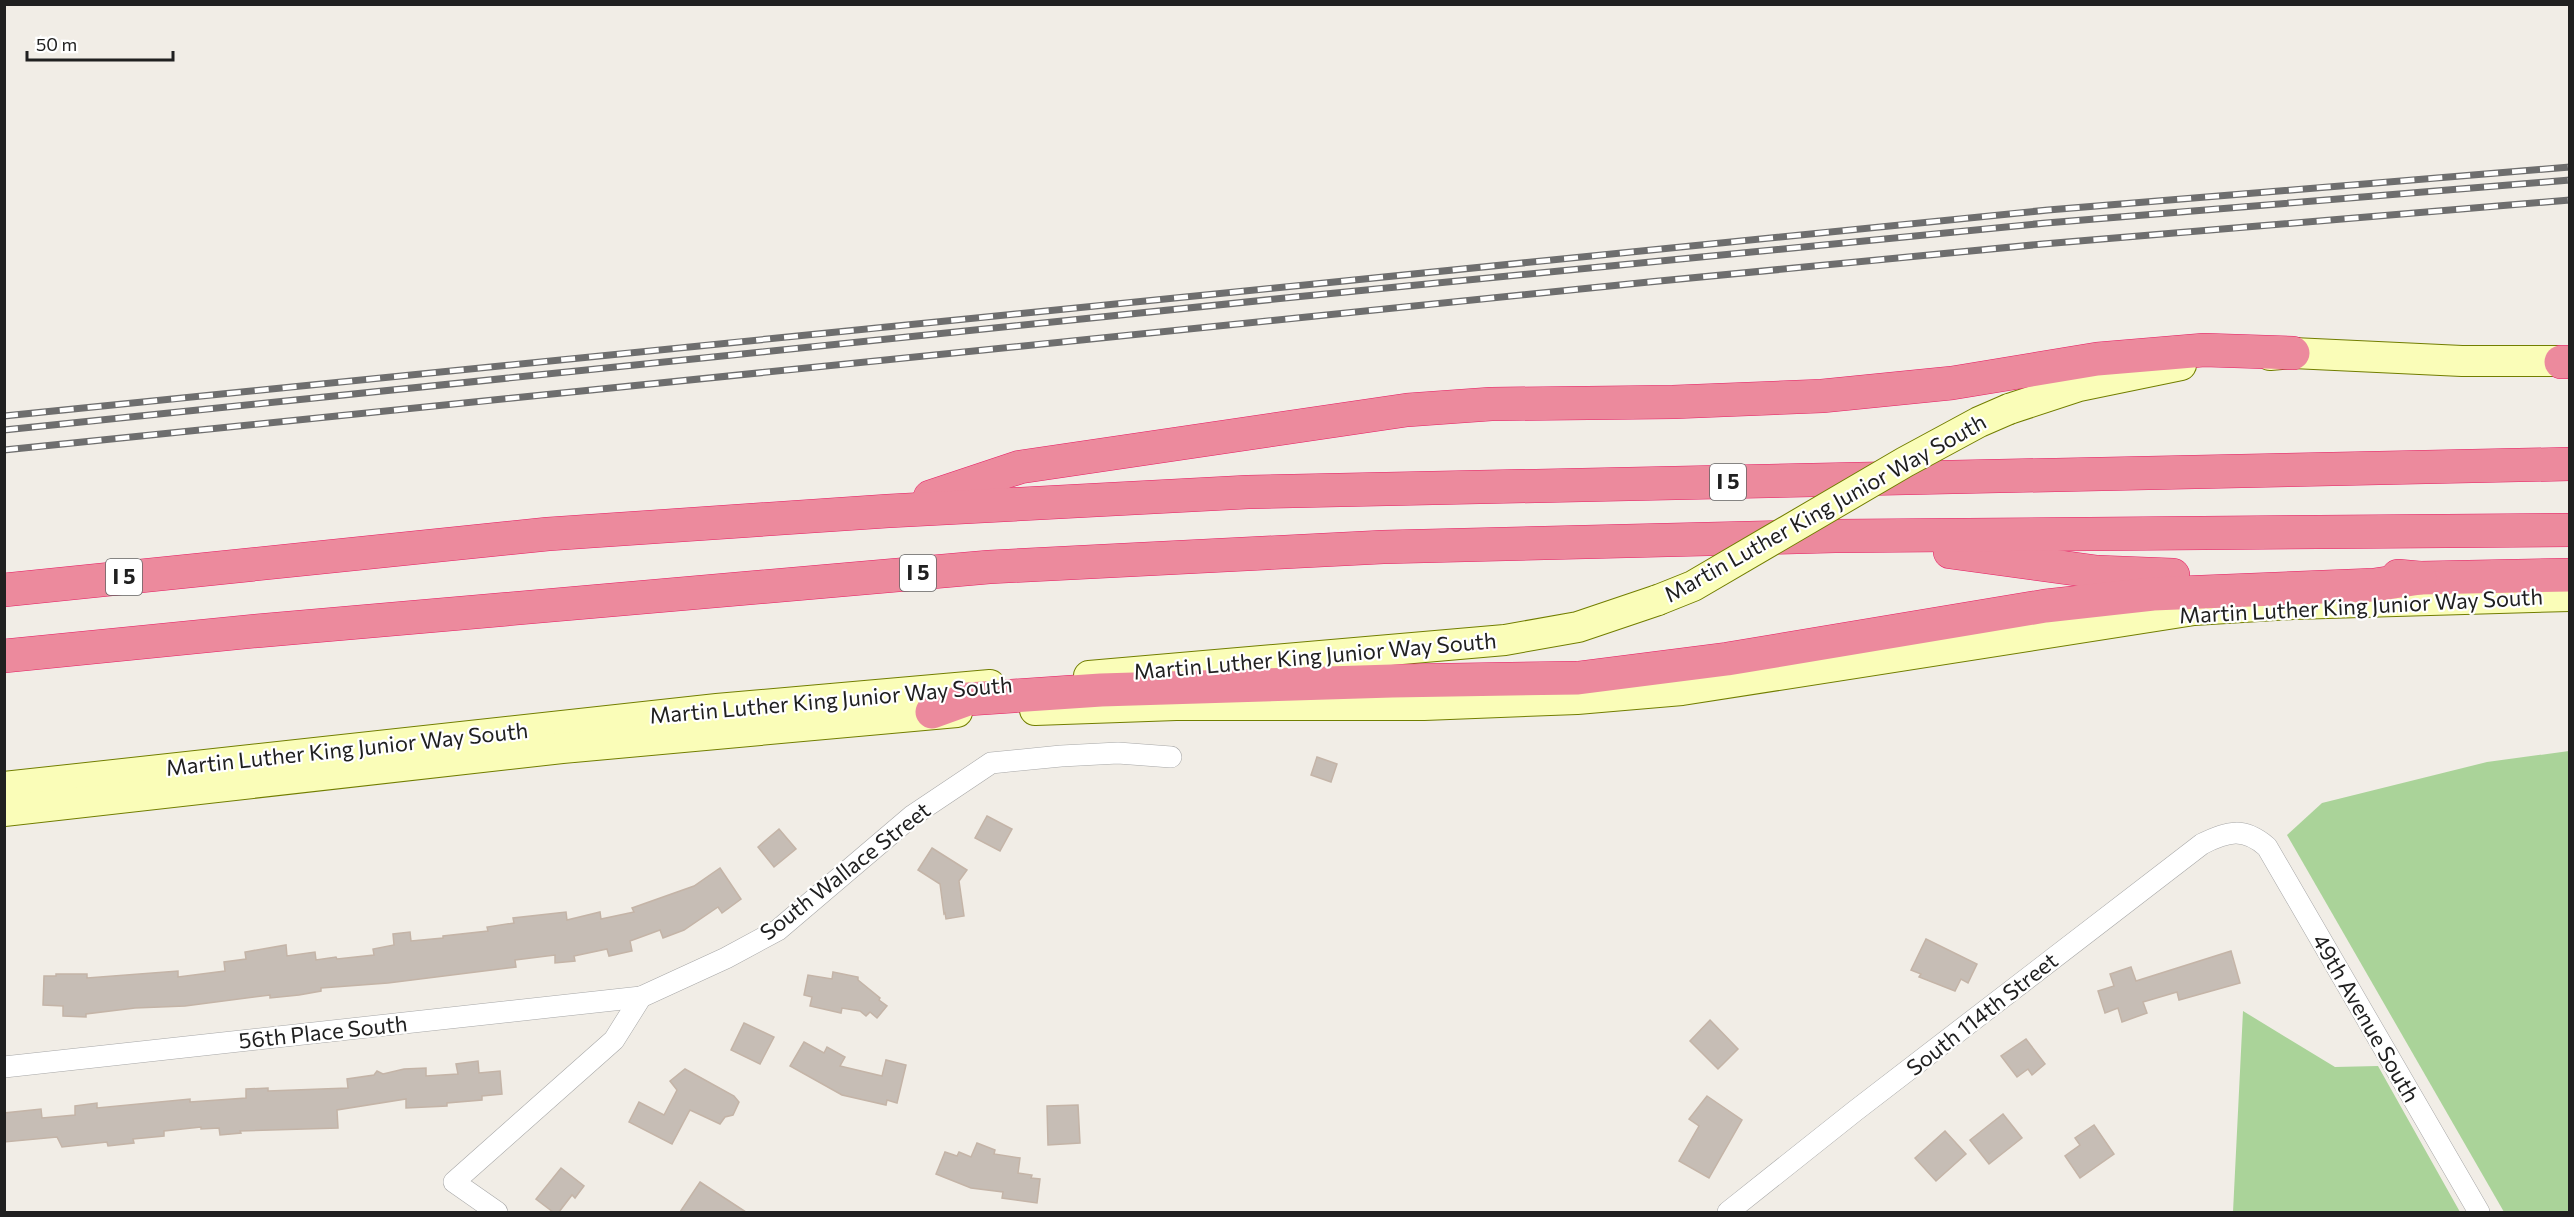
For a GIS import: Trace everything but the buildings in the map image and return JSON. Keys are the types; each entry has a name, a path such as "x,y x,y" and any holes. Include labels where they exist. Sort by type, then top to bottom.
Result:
{"highway":[{"path":"888,511 1020,467 1407,410 1491,404 1673,402 1822,396 1952,383 2097,359 2204,350 2293,352"},
{"name":"I 5","path":"4,590 548,534 888,511 1248,492 2570,464"},
{"name":"I 5","path":"4,656 256,631 989,567 1383,547 1835,536 2570,530"},
{"path":"1835,536 2097,572 2158,575 2374,574 2420,578 2570,575"},
{"path":"932,712 968,699 1101,690 1578,678 1727,659 2045,606 2153,594 2374,585 2420,578"}],"main road":[{"name":"Martin Luther King Junior Way South","path":"4,787 717,709 1505,640 1578,627 1693,586 1905,462 1979,422 2009,409 2079,386 2136,372 2293,352 2462,361 2567,362"},
{"name":"Martin Luther King Junior Way South","path":"4,811 562,748 932,712 1176,705 1424,705 1577,699 1682,690 2193,610 2293,604 2570,596"}],"street":[{"name":"South Wallace Street","path":"641,997 726,958 778,930 912,816 991,764 1061,756 1118,753 1171,757"},
{"name":"South 114th Street","path":"1728,1212 1855,1111 2202,844 2219,836 2244,833"},
{"name":"49th Avenue South","path":"2244,833 2256,837 2267,847 2480,1212"},
{"name":"56th Place South","path":"4,1067 641,997"},
{"path":"497,1212 454,1182 614,1040 641,997"}],"green space":[{"path":"2569,751 2569,1212 2504,1212 2287,835 2322,803 2487,762"},
{"path":"2243,1011 2335,1067 2378,1066 2460,1212 2233,1212"}],"railway":[{"path":"4,416 2048,210 2570,167"},
{"path":"4,430 1295,297 2046,223 2570,180"},
{"path":"4,450 1649,282 2043,244 2570,200"}]}
